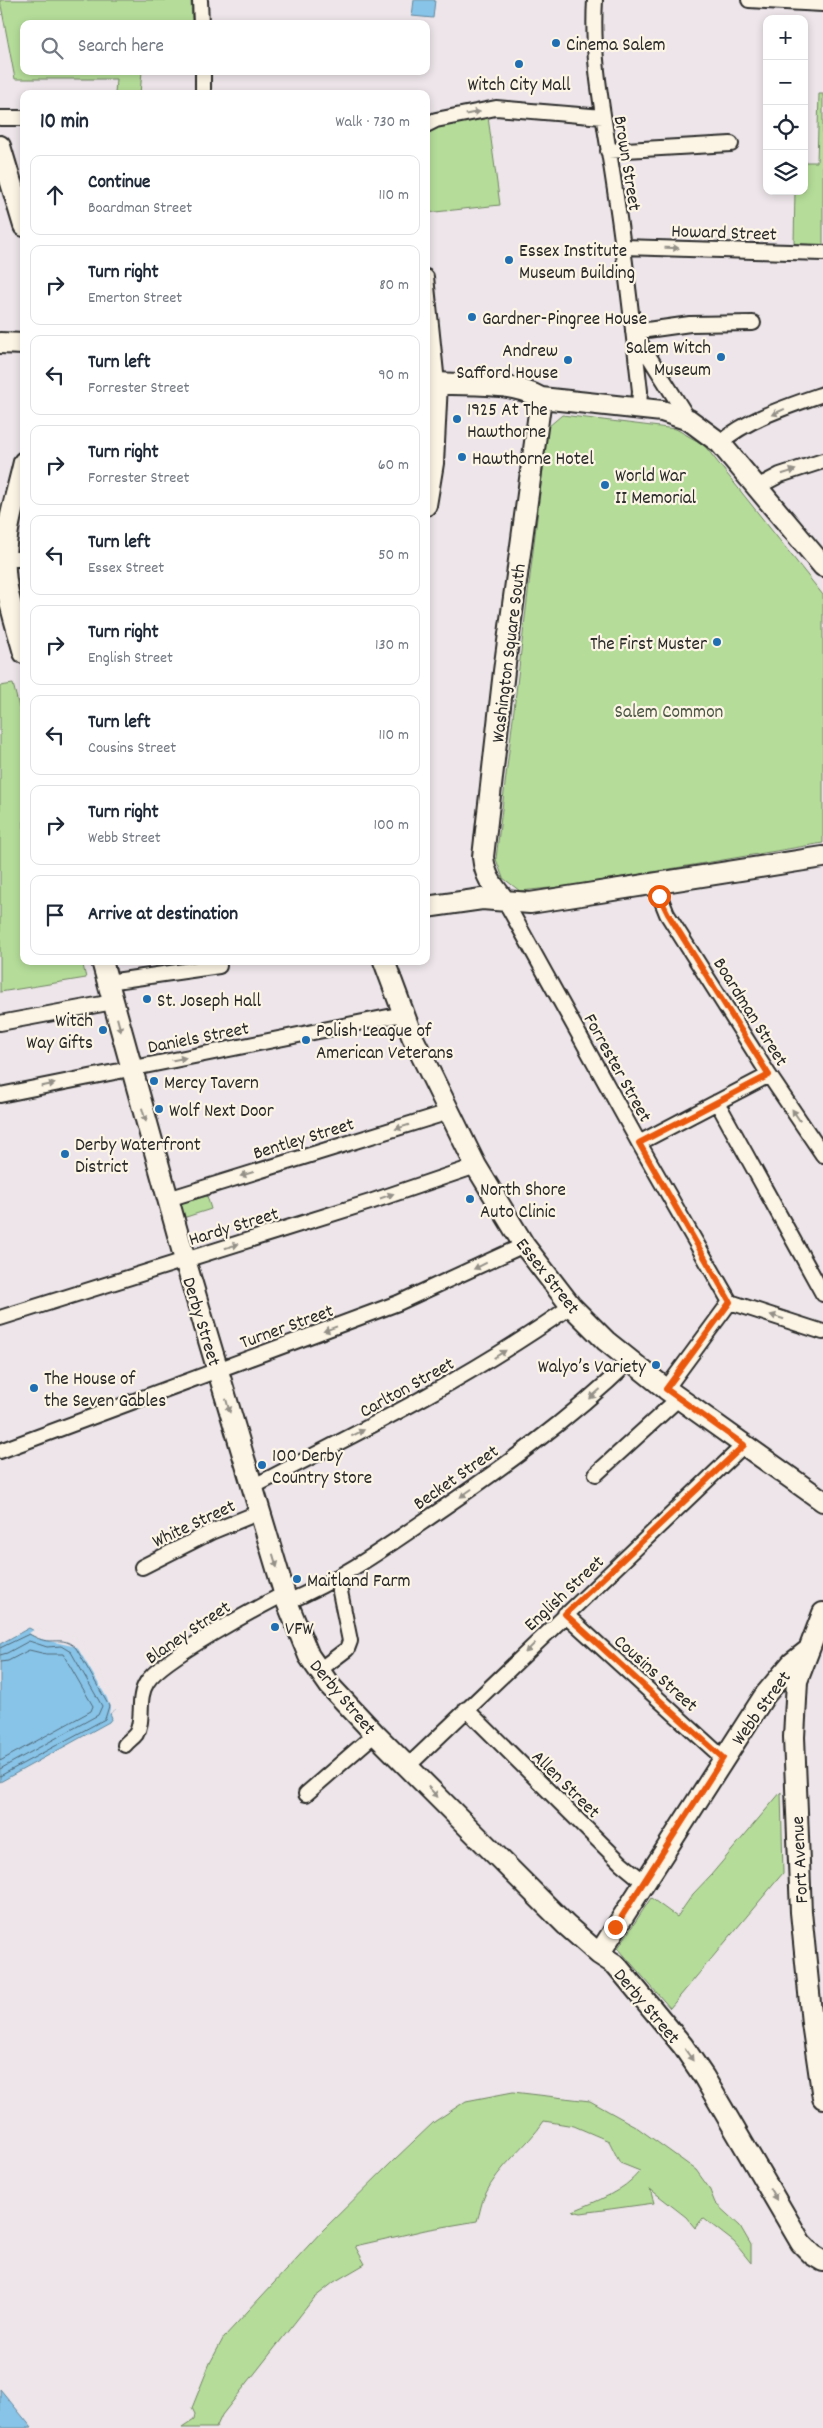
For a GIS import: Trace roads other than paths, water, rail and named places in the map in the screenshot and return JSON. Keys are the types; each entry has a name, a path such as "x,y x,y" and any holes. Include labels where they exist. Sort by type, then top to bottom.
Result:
{"street":[{"path":"200,0 201,20"},
{"name":"Brown Street","path":"595,0 593,32 602,117 623,247 640,391 638,408"},
{"path":"749,0 823,4"},
{"path":"203,75 203,90"},
{"path":"430,123 436,120 496,108 519,108 602,117"},
{"path":"0,118 20,118"},
{"path":"608,151 731,144"},
{"path":"0,146 20,213"},
{"name":"Howard Street","path":"623,247 823,253"},
{"path":"633,332 690,324 753,323"},
{"name":"Brown Street","path":"633,332 689,420"},
{"path":"0,343 20,344"},
{"path":"430,362 430,444"},
{"path":"431,383 452,393 522,403 541,398 638,408 674,413 689,420 720,443 823,566"},
{"path":"720,443 731,433 797,403 823,394"},
{"name":"Washington Square South","path":"505,901 488,881 482,857 500,701 541,398"},
{"path":"758,487 780,475 823,461"},
{"path":"20,490 7,586 14,624 20,641"},
{"path":"430,906 482,899 530,903 823,857"},
{"name":"Boardman Street","path":"655,884 668,914 769,1075 823,1155"},
{"name":"Forrester Street","path":"505,901 639,1143 730,1302"},
{"name":"Derby Street","path":"103,965 185,1260 252,1487 286,1598 306,1650 318,1671 375,1734 566,1925 599,1954 616,1965 655,2010 691,2058 801,2243 813,2255 823,2261"},
{"name":"Essex Street","path":"385,965 403,1014 476,1166 524,1244 570,1306 630,1361 820,1502"},
{"path":"108,982 219,966"},
{"path":"0,1023 113,1002"},
{"name":"Daniels Street","path":"0,1095 403,1014"},
{"path":"639,1143 769,1075"},
{"path":"717,1102 823,1294"},
{"name":"Bentley Street","path":"168,1199 449,1112"},
{"name":"Hardy Street","path":"0,1318 476,1166"},
{"name":"Turner Street","path":"0,1452 398,1303 450,1281 524,1244"},
{"path":"596,1474 673,1393 730,1302 823,1332"},
{"name":"Carlton Street","path":"252,1487 370,1428 455,1380 529,1335 570,1306"},
{"name":"Becket Street","path":"286,1598 337,1578 391,1544 500,1468 592,1398 630,1361"},
{"name":"English Street","path":"408,1766 744,1445"},
{"name":"White Street","path":"142,1567 212,1532 260,1512"},
{"path":"318,1671 347,1649 350,1641 337,1578"},
{"name":"Blaney Street","path":"125,1745 136,1733 140,1721 140,1695 148,1680 173,1659 243,1616 286,1598"},
{"name":"Webb Street","path":"599,1954 723,1758 779,1678 806,1652 823,1613"},
{"name":"Cousins Street","path":"565,1614 723,1758"},
{"name":"Fort Avenue","path":"806,1652 795,1692 794,1770 801,1912 818,2022 823,2098"},
{"name":"Allen Street","path":"466,1709 621,1863 644,1882"},
{"path":"306,1794 375,1734"}],"water":[{"path":"414,0 435,0 433,18 412,16"},
{"path":"29,1628 38,1633 72,1638 117,1708 110,1713 112,1718 109,1722 0,1782 0,1644"},
{"path":"0,2389 32,2428 0,2428"}],"place":[{"name":"Cinema Salem","path":"556,43"},
{"name":"Witch City Mall","path":"519,64"},
{"name":"Essex Institute Museum Building","path":"509,260"},
{"name":"Gardner-Pingree House","path":"472,317"},
{"name":"Salem Witch Museum","path":"721,357"},
{"name":"Andrew Safford House","path":"568,360"},
{"name":"1925 At The Hawthorne","path":"457,419"},
{"name":"Hawthorne Hotel","path":"462,457"},
{"name":"World War II Memorial","path":"605,485"},
{"name":"The First Muster","path":"717,642"},
{"name":"St. Joseph Hall","path":"147,999"},
{"name":"Witch Way Gifts","path":"103,1030"},
{"name":"Polish League of American Veterans","path":"306,1040"},
{"name":"Mercy Tavern","path":"154,1081"},
{"name":"Wolf Next Door","path":"159,1109"},
{"name":"Derby Waterfront District","path":"65,1154"},
{"name":"North Shore Auto Clinic","path":"470,1199"},
{"name":"Walyo’s Variety","path":"656,1365"},
{"name":"The House of the Seven Gables","path":"34,1388"},
{"name":"100 Derby Country Store","path":"262,1465"},
{"name":"Maitland Farm","path":"297,1579"},
{"name":"VFW","path":"275,1627"}],"park label":[{"name":"Salem Common","path":"669,710"}]}
